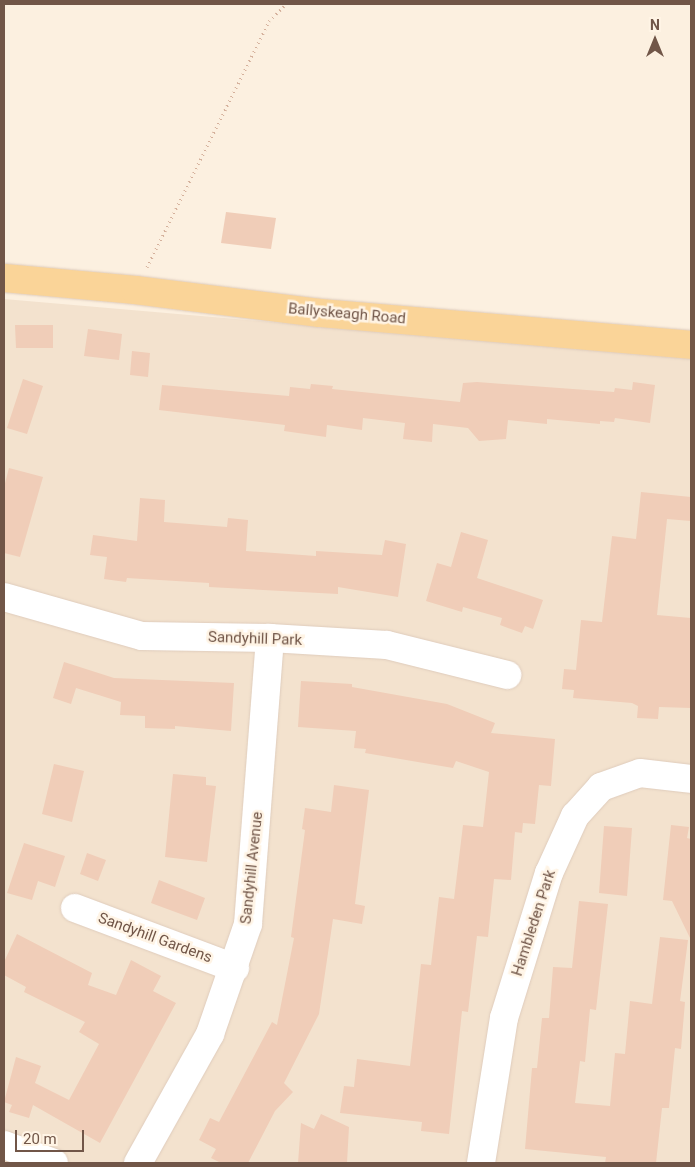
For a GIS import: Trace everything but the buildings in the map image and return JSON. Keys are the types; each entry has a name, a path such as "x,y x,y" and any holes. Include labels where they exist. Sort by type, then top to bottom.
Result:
{"main road":[{"name":"Ballyskeagh Road","path":"4,278 135,290 320,313 691,345"}],"street":[{"name":"Sandyhill Park","path":"4,597 142,636 270,638 387,645 507,675"},
{"name":"Sandyhill Avenue","path":"138,1163 196,1063 235,968 248,924 270,638"},
{"name":"Hambleden Park","path":"481,1163 504,1018 549,873 575,816 601,786 640,773 691,778"},
{"name":"Sandyhill Gardens","path":"75,908 235,968"},
{"path":"4,1145 54,1163"}],"path":[{"path":"135,290 269,21 286,4"}],"shaded area":[{"path":"4,299 691,358 691,1163 4,1163"}]}
